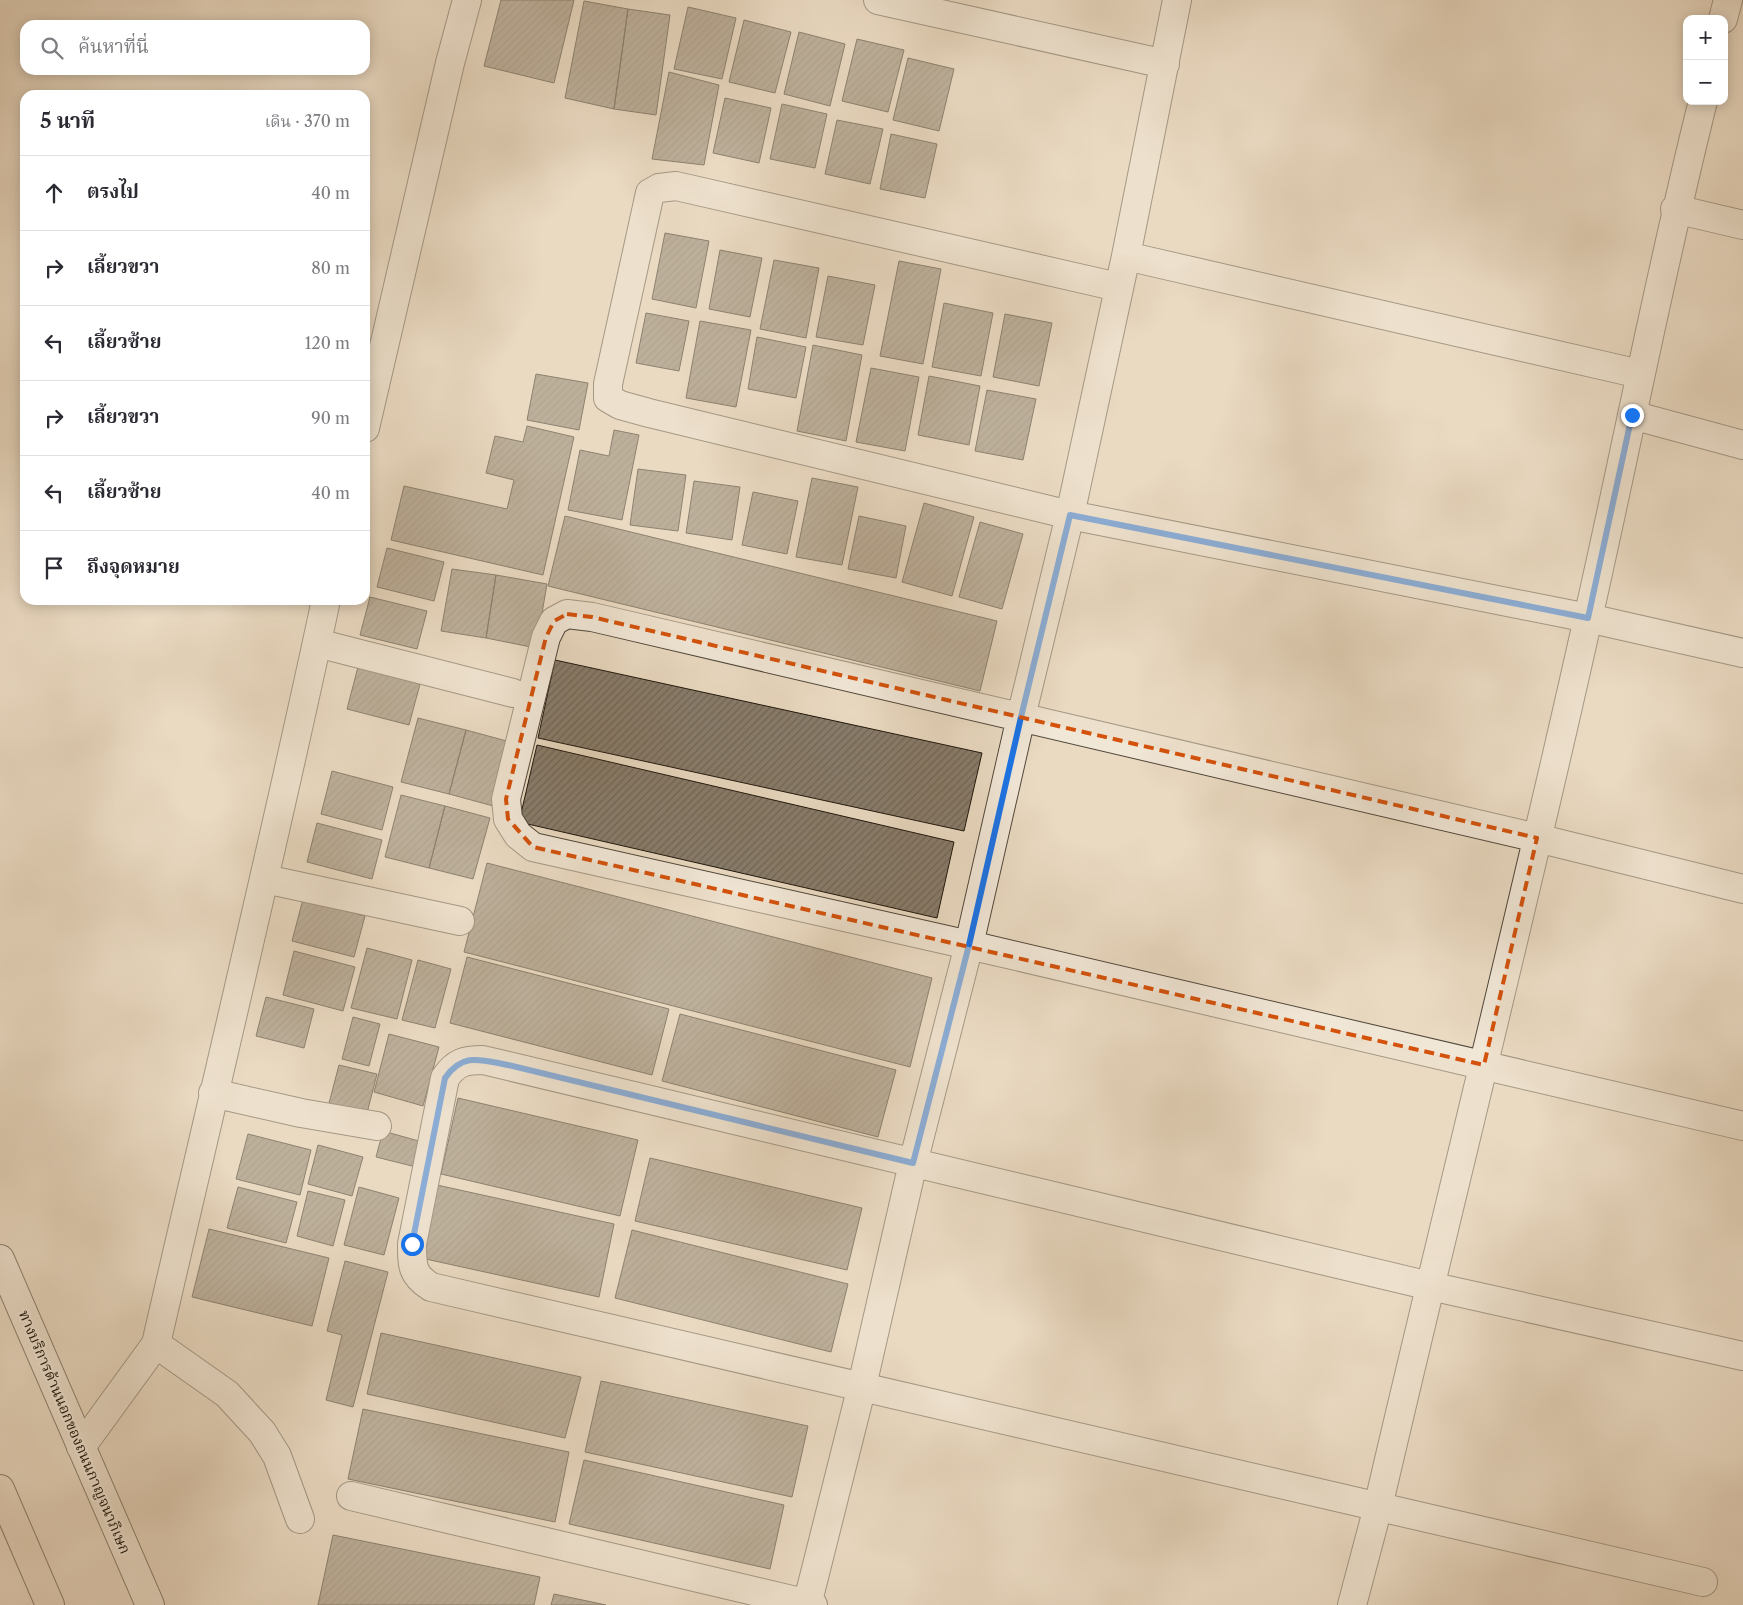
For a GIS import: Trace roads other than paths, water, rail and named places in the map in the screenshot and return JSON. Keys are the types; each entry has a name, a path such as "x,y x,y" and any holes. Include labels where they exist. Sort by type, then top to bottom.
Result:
{"highway":[{"path":"0,1489 50,1605"}],"street":[{"path":"370,407 450,63 467,0"},
{"path":"878,0 1164,64"},
{"path":"352,1496 809,1605 913,1163 969,945 1021,717 1070,515 1126,256 1178,0"},
{"path":"1724,15 1728,0"},
{"path":"1352,1605 1378,1507 1537,838 1588,618 1675,210 1702,105"},
{"path":"1118,288 676,186 658,188 650,193 608,384 608,398 627,407 1070,515 1588,618 1743,653"},
{"path":"1675,210 1743,226"},
{"path":"1126,256 1640,374"},
{"path":"1632,415 1743,445"},
{"path":"81,1447 156,1344 213,1093 265,879 325,605"},
{"path":"1743,888 592,617 567,614 554,621 546,637 506,799 508,820 518,835 533,847 969,945 1743,1126"},
{"path":"317,643 513,693"},
{"path":"265,879 460,921"},
{"path":"1703,1582 431,1287 420,1280 412,1264 412,1244 445,1078 453,1067 469,1060 484,1060 1430,1286 1743,1356"},
{"path":"213,1093 301,1113 377,1126"},
{"name":"ทางบริการด้านนอกของถนนกาญจนาภิเษก","path":"0,1259 150,1605"},
{"path":"156,1344 227,1394 262,1432 277,1456 300,1519"}]}
